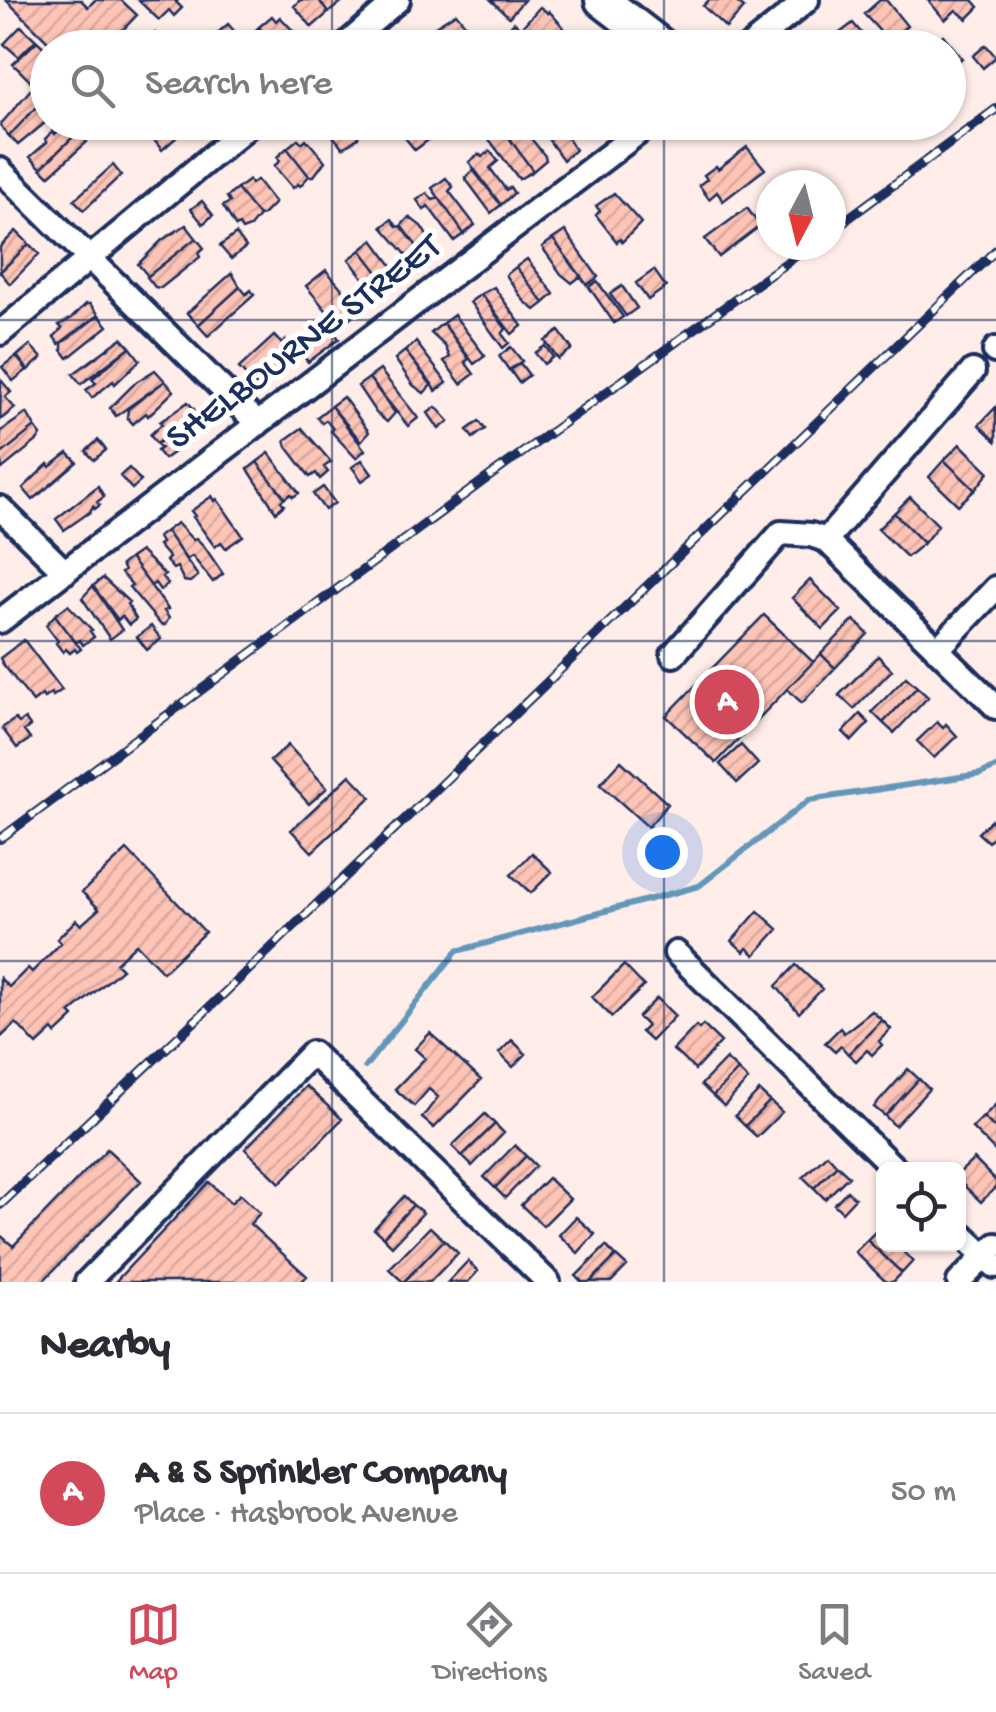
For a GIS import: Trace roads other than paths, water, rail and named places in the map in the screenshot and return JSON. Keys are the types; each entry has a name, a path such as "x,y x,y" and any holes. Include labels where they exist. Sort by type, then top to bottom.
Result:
{"street":[{"path":"363,30 398,0"},
{"path":"602,0 641,30"},
{"path":"770,30 807,0"},
{"path":"0,334 232,140"},
{"name":"SHELBOURNE STREET","path":"0,621 629,140"},
{"path":"0,170 258,424"},
{"path":"826,540 974,371"},
{"path":"0,508 65,572"},
{"path":"673,654 781,533 811,535 826,540 996,707"},
{"path":"937,650 996,588"},
{"path":"676,953 888,1162"},
{"path":"87,1282 312,1054 548,1282"},
{"path":"959,1282 992,1256 966,1236"}],"waterway":[{"path":"365,1067 457,951 699,886 809,800 980,774 996,767"}],"railway":[{"path":"966,131 996,109"},
{"path":"846,220 954,140"},
{"path":"0,1205 996,250"},
{"path":"0,839 483,481 790,260"}],"place":[{"name":"A & S Sprinkler Company","path":"727,702"}]}
